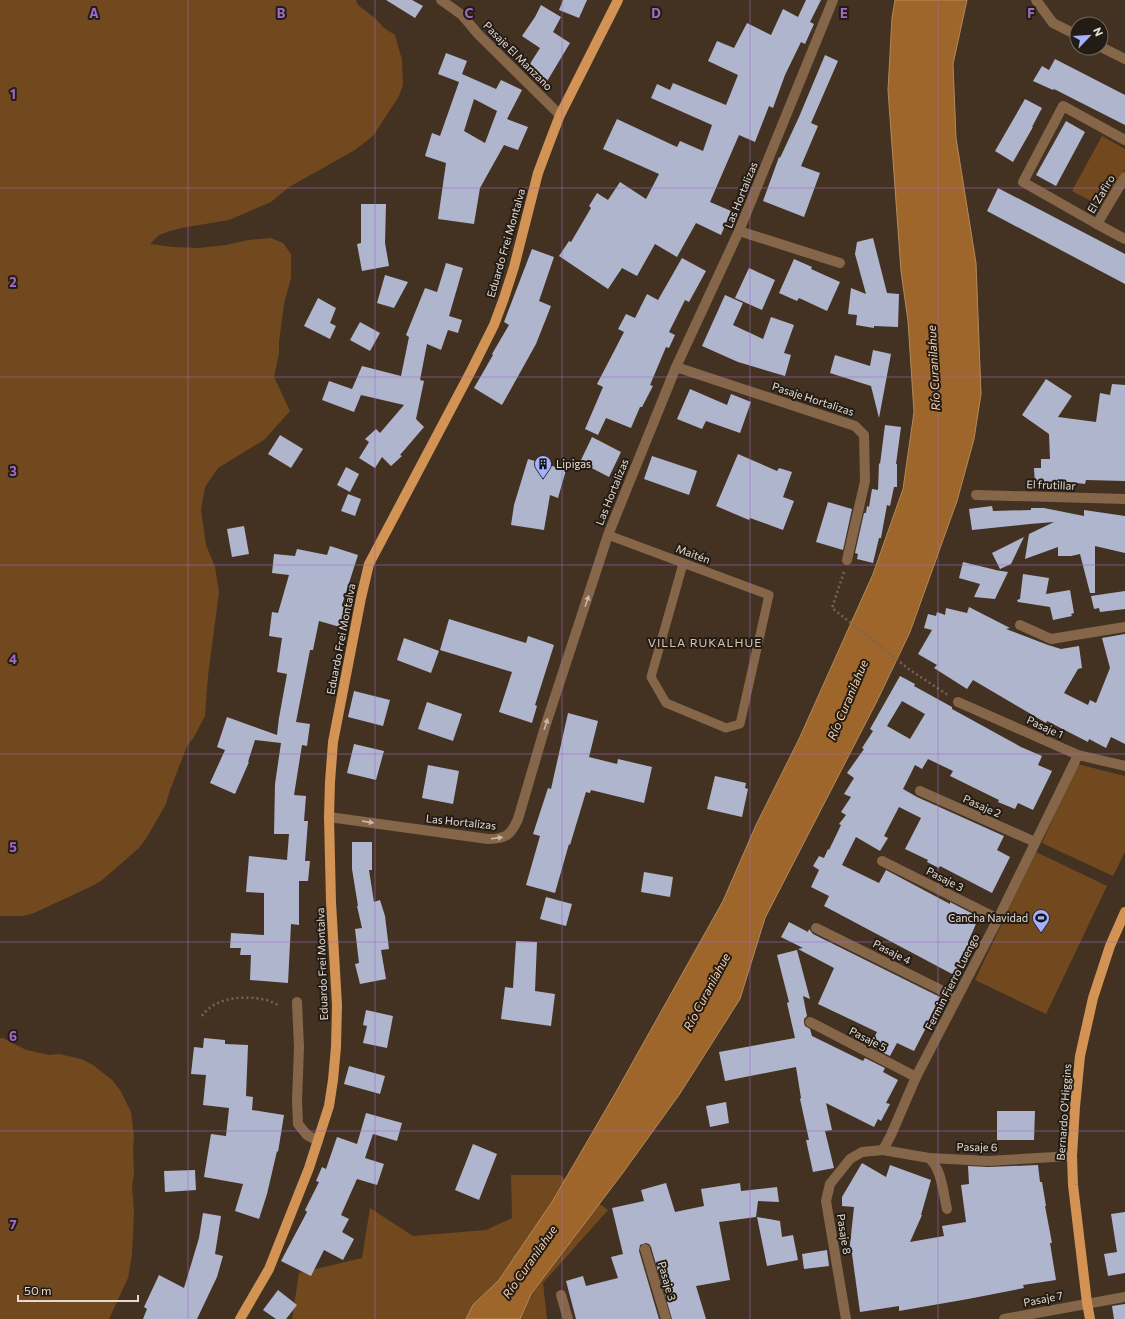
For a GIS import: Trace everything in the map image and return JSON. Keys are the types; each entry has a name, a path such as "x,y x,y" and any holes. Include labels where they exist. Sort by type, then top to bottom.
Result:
{"main road":[{"name":"Eduardo Frei Montalva","path":"240,1319 269,1268 309,1168 329,1106 336,1047 336,1005 329,817 330,782 333,742 369,564 494,324 514,267 538,173 560,115 618,0"},
{"name":"Bernardo O'Higgins","path":"1090,1319 1073,1185 1072,1132 1080,1056 1086,1027 1101,970 1125,912"}],"street":[{"name":"Pasaje El Manzano","path":"441,0 462,15 560,115"},
{"name":"Las Hortalizas","path":"329,817 488,839 505,837 515,827 545,727 608,535 676,367 739,231 833,0"},
{"path":"1036,0 1053,23 1069,31"},
{"path":"1109,51 1125,60"},
{"path":"1125,140 1063,106 1023,182 1097,224 1125,238"},
{"name":"El Zafiro","path":"1097,224 1125,176"},
{"path":"739,231 840,263"},
{"name":"Pasaje Hortalizas","path":"676,367 855,426 864,435 865,481 847,560"},
{"name":"El frutillar","path":"976,495 1125,499"},
{"path":"1020,625 1051,639 1125,627"},
{"name":"Pasaje 1","path":"958,702 1078,755 1125,766"},
{"name":"Fermin Fierro Luengo","path":"883,1150 916,1077 998,919 1034,842 1078,755"},
{"name":"Pasaje 2","path":"920,791 1034,842"},
{"name":"Pasaje 3","path":"882,861 998,919"},
{"name":"Pasaje 4","path":"816,928 957,998"},
{"path":"297,1002 299,1047 297,1101 298,1124 307,1135 318,1142"},
{"name":"Pasaje 5","path":"810,1022 916,1077"},
{"name":"Pasaje 6","path":"850,1159 862,1152 883,1150 929,1158 988,1161 1072,1156"},
{"path":"929,1158 933,1161 937,1168 947,1209"},
{"name":"Pasaje 8","path":"846,1319 826,1201 830,1184 850,1159"},
{"name":"Pasaje 3","path":"645,1249 666,1319"},
{"path":"561,1295 568,1319"},
{"name":"Pasaje 7","path":"1004,1319 1125,1297"}],"lane":[{"name":"Maitén","path":"608,535 769,595 740,724 726,728 666,703 651,677 683,564"}],"path":[{"path":"847,560 832,608 910,670 958,702"},
{"path":"202,1016 207,1009 217,1002 235,998 267,1000 280,1006"}],"shaded area":[{"path":"0,0 356,0 358,5 377,20 384,28 395,35 402,60 403,85 399,96 373,136 355,150 289,187 271,202 229,220 170,231 159,235 150,244 199,248 271,238 283,243 291,254 291,278 284,304 279,353 274,377 290,411 264,440 218,468 205,487 201,510 206,545 215,567 219,592 208,676 205,716 194,737 187,746 166,804 139,848 101,881 34,913 23,916 0,916"},
{"path":"1102,136 1125,149 1125,169 1104,208 1072,191"},
{"path":"1077,764 1125,776 1125,852 1113,876 1042,843"},
{"name":"Cancha Navidad","path":"1036,852 1107,886 1046,1014 975,980"},
{"path":"0,1038 3,1038 26,1050 49,1055 59,1054 81,1059 93,1065 112,1080 120,1090 131,1112 134,1136 134,1175 132,1186 134,1211 132,1255 128,1278 109,1319 0,1319"},
{"path":"511,1175 560,1175 608,1210 543,1283 547,1319 292,1319 299,1273 362,1258 370,1208 413,1236 486,1230 512,1218"}],"water":[{"name":"Río Curanilahue","path":"895,0 967,0 953,64 956,138 976,263 981,394 974,439 957,501 910,632 877,701 765,918 740,999 679,1095 622,1174 531,1294 520,1319 466,1319 473,1305 499,1280 552,1202 616,1092 723,901 756,825 799,739 873,574 903,489 914,412 908,321 901,271 888,90 892,18"}],"building":[{"path":"386,0 412,0 423,6 415,18"},
{"path":"563,0 587,0 579,18 559,10"},
{"path":"806,0 821,0 810,22 814,24 805,44 801,42 785,75 773,108 769,106 755,142 739,135 710,202 731,211 721,235 696,223 677,257 655,244 637,276 622,268 608,289 559,256 569,241 571,242 591,208 589,206 597,193 608,200 620,182 646,199 659,174 603,149 617,119 677,147 680,141 703,151 712,125 651,98 657,84 670,90 673,83 726,105 738,75 708,61 717,41 734,48 747,23 771,35 783,9 798,17"},
{"path":"541,5 561,17 553,32 570,43 546,83 526,70 540,48 522,36"},
{"path":"446,53 467,61 462,74 496,89 501,80 522,90 507,119 528,127 518,150 504,145 480,188 474,224 438,219 446,163 425,156 432,133 440,136 459,82 438,74","holes":["474,99 497,111 485,143 464,131"]},
{"path":"825,55 838,61 811,123 818,126 801,166 820,173 804,217 763,201 779,157 780,158 799,117"},
{"path":"1055,59 1125,95 1125,125 1054,89 1053,90 1033,81 1042,66 1049,70"},
{"path":"1025,99 1042,108 1013,162 995,151"},
{"path":"1066,121 1085,132 1056,186 1036,175"},
{"path":"998,188 1125,254 1125,284 987,211"},
{"path":"361,204 386,204 385,243 389,266 362,271 357,244 361,243"},
{"path":"873,238 887,293 899,294 898,327 874,326 874,328 856,325 857,315 848,314 851,288 866,294 855,254 857,242"},
{"path":"532,249 554,257 539,301 551,306 536,344 502,405 474,388 509,325 504,322"},
{"path":"682,258 706,271 689,302 685,300 669,332 675,335 669,348 666,347 650,385 653,386 642,407 640,407 631,428 606,418 598,435 585,429 603,387 597,384 624,332 618,329 626,314 635,318 647,294 658,300"},
{"path":"794,259 812,267 811,269 840,282 827,311 799,298 797,301 779,293"},
{"path":"446,263 463,268 449,316 462,320 458,333 448,330 441,350 427,344 420,380 424,381 416,419 424,427 400,455 402,456 391,466 382,457 375,468 359,458 369,442 365,439 376,429 380,433 404,405 361,395 354,412 322,400 329,381 352,389 362,366 401,376 409,337 406,335 425,288 437,292"},
{"path":"749,268 775,280 762,310 735,298"},
{"path":"385,275 408,282 394,308 377,303"},
{"path":"725,295 743,303 733,325 763,339 771,317 794,325 784,353 791,355 785,376 738,362 702,346"},
{"path":"318,298 336,308 330,323 336,326 330,339 304,326"},
{"path":"360,322 380,333 370,351 350,340"},
{"path":"873,350 891,354 879,418 871,386 830,373 835,355 870,366"},
{"path":"1046,379 1072,396 1058,417 1096,422 1100,393 1110,395 1112,384 1125,385 1125,481 1086,480 1085,484 1068,482 1035,484 1034,468 1041,468 1041,459 1050,459 1049,434 1022,415"},
{"path":"690,389 727,405 731,394 751,402 740,433 706,421 702,429 677,419"},
{"path":"885,425 901,427 896,464 897,487 894,487 890,506 887,505 881,538 879,538 873,563 857,559 858,554 855,553 864,513 866,513 867,506 869,507 872,489 878,490 879,463 880,464"},
{"path":"280,435 303,449 291,468 268,454"},
{"path":"592,437 621,452 609,477 580,462"},
{"path":"738,454 777,471 779,468 792,472 783,497 794,501 783,530 750,518 749,520 716,506"},
{"path":"652,456 697,471 689,495 644,479"},
{"path":"528,459 566,470 558,498 550,495 544,530 511,525 514,505"},
{"path":"346,467 359,474 350,492 337,485"},
{"path":"348,494 361,499 355,516 341,511"},
{"path":"828,502 852,509 843,550 816,542"},
{"path":"992,506 993,511 1031,510 1031,508 1044,508 1084,516 1084,510 1125,516 1125,553 1095,546 1095,593 1090,593 1080,554 1058,556 1058,547 1025,559 1029,534 1054,522 972,530 969,509"},
{"path":"244,526 249,554 232,557 227,529"},
{"path":"1024,537 1011,564 1000,569 992,553"},
{"path":"330,546 358,555 342,605 345,606 340,627 319,621 313,650 310,650 296,722 310,724 307,746 302,745 294,795 306,796 304,821 308,821 305,861 310,861 308,881 299,881 299,925 291,924 288,983 250,980 251,955 240,955 241,948 230,948 231,933 264,935 264,893 246,892 249,856 287,860 289,834 274,834 275,784 281,743 255,740 249,762 235,794 210,783 225,750 217,747 227,717 277,735 287,674 277,672 282,638 269,636 272,612 278,613 289,575 272,573 274,554 295,556 297,549 327,555"},
{"path":"963,562 1008,572 995,599 974,597 980,584 959,578"},
{"path":"1023,574 1049,578 1046,594 1070,590 1074,613 1071,614 1072,616 1053,620 1050,607 1018,602 1017,600 1020,599"},
{"path":"1125,591 1125,609 1100,612 1099,608 1094,609 1091,596"},
{"path":"969,607 1010,628 1006,629 1048,645 1061,649 1079,646 1082,668 1078,669 1064,693 1088,705 1090,700 1096,703 1110,668 1102,638 1125,634 1125,744 1111,737 1106,748 1089,739 1088,742 1047,721 1046,723 973,680 967,689 934,668 937,665 918,654 932,630 924,628 928,614 936,616 937,612 945,615 946,608 967,613"},
{"path":"449,619 526,643 528,636 554,645 535,705 537,706 532,723 499,712 512,672 440,650"},
{"path":"404,638 439,651 431,673 397,660"},
{"path":"900,676 915,684 914,686 952,707 952,709 1021,747 1042,756 1038,765 1052,771 1033,810 1018,803 1015,809 998,802 999,800 950,776 953,771 928,759 922,769 915,765 903,789 917,797 1004,836 997,850 1010,857 992,893 940,866 939,868 927,862 928,860 905,849 921,818 899,807 884,836 888,838 880,851 856,837 842,865 879,883 886,870 950,904 950,902 979,917 968,942 970,943 954,975 824,906 829,896 811,887 819,870 813,866 819,856 824,858 841,825 839,824 846,815 841,812 851,797 844,794 854,778 847,773 864,749 862,748 873,731 870,729","holes":["902,701 925,714 910,739 887,726"]},
{"path":"354,691 390,700 383,726 348,717"},
{"path":"427,702 462,714 453,741 418,729"},
{"path":"568,713 598,721 589,757 617,764 618,759 652,767 644,803 591,790 590,793 586,792 555,893 526,885 540,836 533,834 548,788 551,789"},
{"path":"354,744 384,751 376,780 347,773"},
{"path":"428,765 459,771 453,804 422,798"},
{"path":"715,776 746,783 745,788 748,789 742,817 707,809"},
{"path":"352,842 372,842 372,870 369,870 374,902 380,900 385,916 389,949 381,950 386,979 360,984 355,964 359,963 355,929 362,928 357,906 352,869"},
{"path":"644,872 673,877 670,897 641,892"},
{"path":"546,897 572,904 566,926 540,919"},
{"path":"789,922 808,932 809,929 813,934 940,997 914,1051 897,1043 890,1056 870,1046 877,1032 818,1004 834,968 798,949 803,948 781,937"},
{"path":"516,941 537,942 535,991 555,994 551,1026 501,1019 505,987 513,988"},
{"path":"797,950 810,999 803,996 807,1016 804,1019 804,1023 805,1026 810,1029 812,1036 863,1061 865,1058 885,1068 883,1072 898,1080 886,1103 890,1104 881,1121 878,1119 874,1127 826,1103 832,1130 825,1131 834,1168 813,1172 806,1140 809,1140 800,1099 796,1067 725,1081 719,1052 795,1038 787,1003 789,1002 777,955"},
{"path":"366,1010 393,1016 387,1048 363,1043 367,1026 363,1025"},
{"path":"204,1038 225,1040 225,1044 248,1045 246,1096 253,1097 252,1110 284,1115 278,1152 277,1151 267,1194 259,1219 235,1211 243,1184 204,1177 211,1134 226,1136 229,1108 203,1105 206,1075 191,1074 194,1047 203,1048"},
{"path":"349,1066 385,1076 380,1094 344,1084"},
{"path":"726,1102 729,1123 710,1127 706,1106"},
{"path":"997,1111 1035,1111 1034,1140 997,1140"},
{"path":"366,1113 402,1123 397,1141 373,1134 365,1158 384,1164 377,1185 357,1179 341,1215 349,1219 342,1232 354,1239 343,1260 324,1250 311,1276 281,1261 307,1212 305,1210 319,1182 316,1181 322,1167 326,1169 337,1137 357,1144"},
{"path":"473,1144 497,1154 479,1200 455,1190"},
{"path":"862,1163 886,1177 890,1165 931,1180 922,1215 910,1242 944,1236 942,1226 966,1222 961,1185 969,1184 968,1166 988,1167 1038,1165 1052,1243 1050,1243 1056,1280 1023,1285 1024,1288 899,1311 899,1306 860,1312 852,1254 849,1254 854,1207 842,1206 842,1197"},
{"path":"195,1170 196,1190 165,1192 164,1171"},
{"path":"666,1183 675,1212 704,1206 701,1189 740,1183 741,1191 777,1187 779,1202 758,1201 756,1217 719,1222 730,1280 696,1286 706,1319 672,1319 651,1247 646,1243 640,1245 639,1251 659,1319 576,1319 566,1281 583,1276 586,1286 618,1278 611,1257 623,1254 612,1208 644,1201 641,1190"},
{"path":"1125,1212 1125,1273 1108,1276 1104,1254 1117,1252 1111,1214"},
{"path":"203,1213 221,1216 215,1254 223,1256 217,1277 197,1319 143,1319 147,1309 144,1307 159,1275 184,1288 199,1238"},
{"path":"757,1217 780,1221 782,1237 793,1235 798,1260 767,1266"},
{"path":"827,1250 829,1266 804,1269 802,1254"},
{"path":"278,1290 297,1305 286,1319 276,1319 263,1310"},
{"path":"1125,1304 1125,1319 1114,1319 1112,1306"}],"place":[{"name":"Lipigas","path":"543,479"},
{"name":"Cancha Navidad","path":"1041,933"}],"district":[{"name":"VILLA RUKALHUE","path":"705,643"}]}
